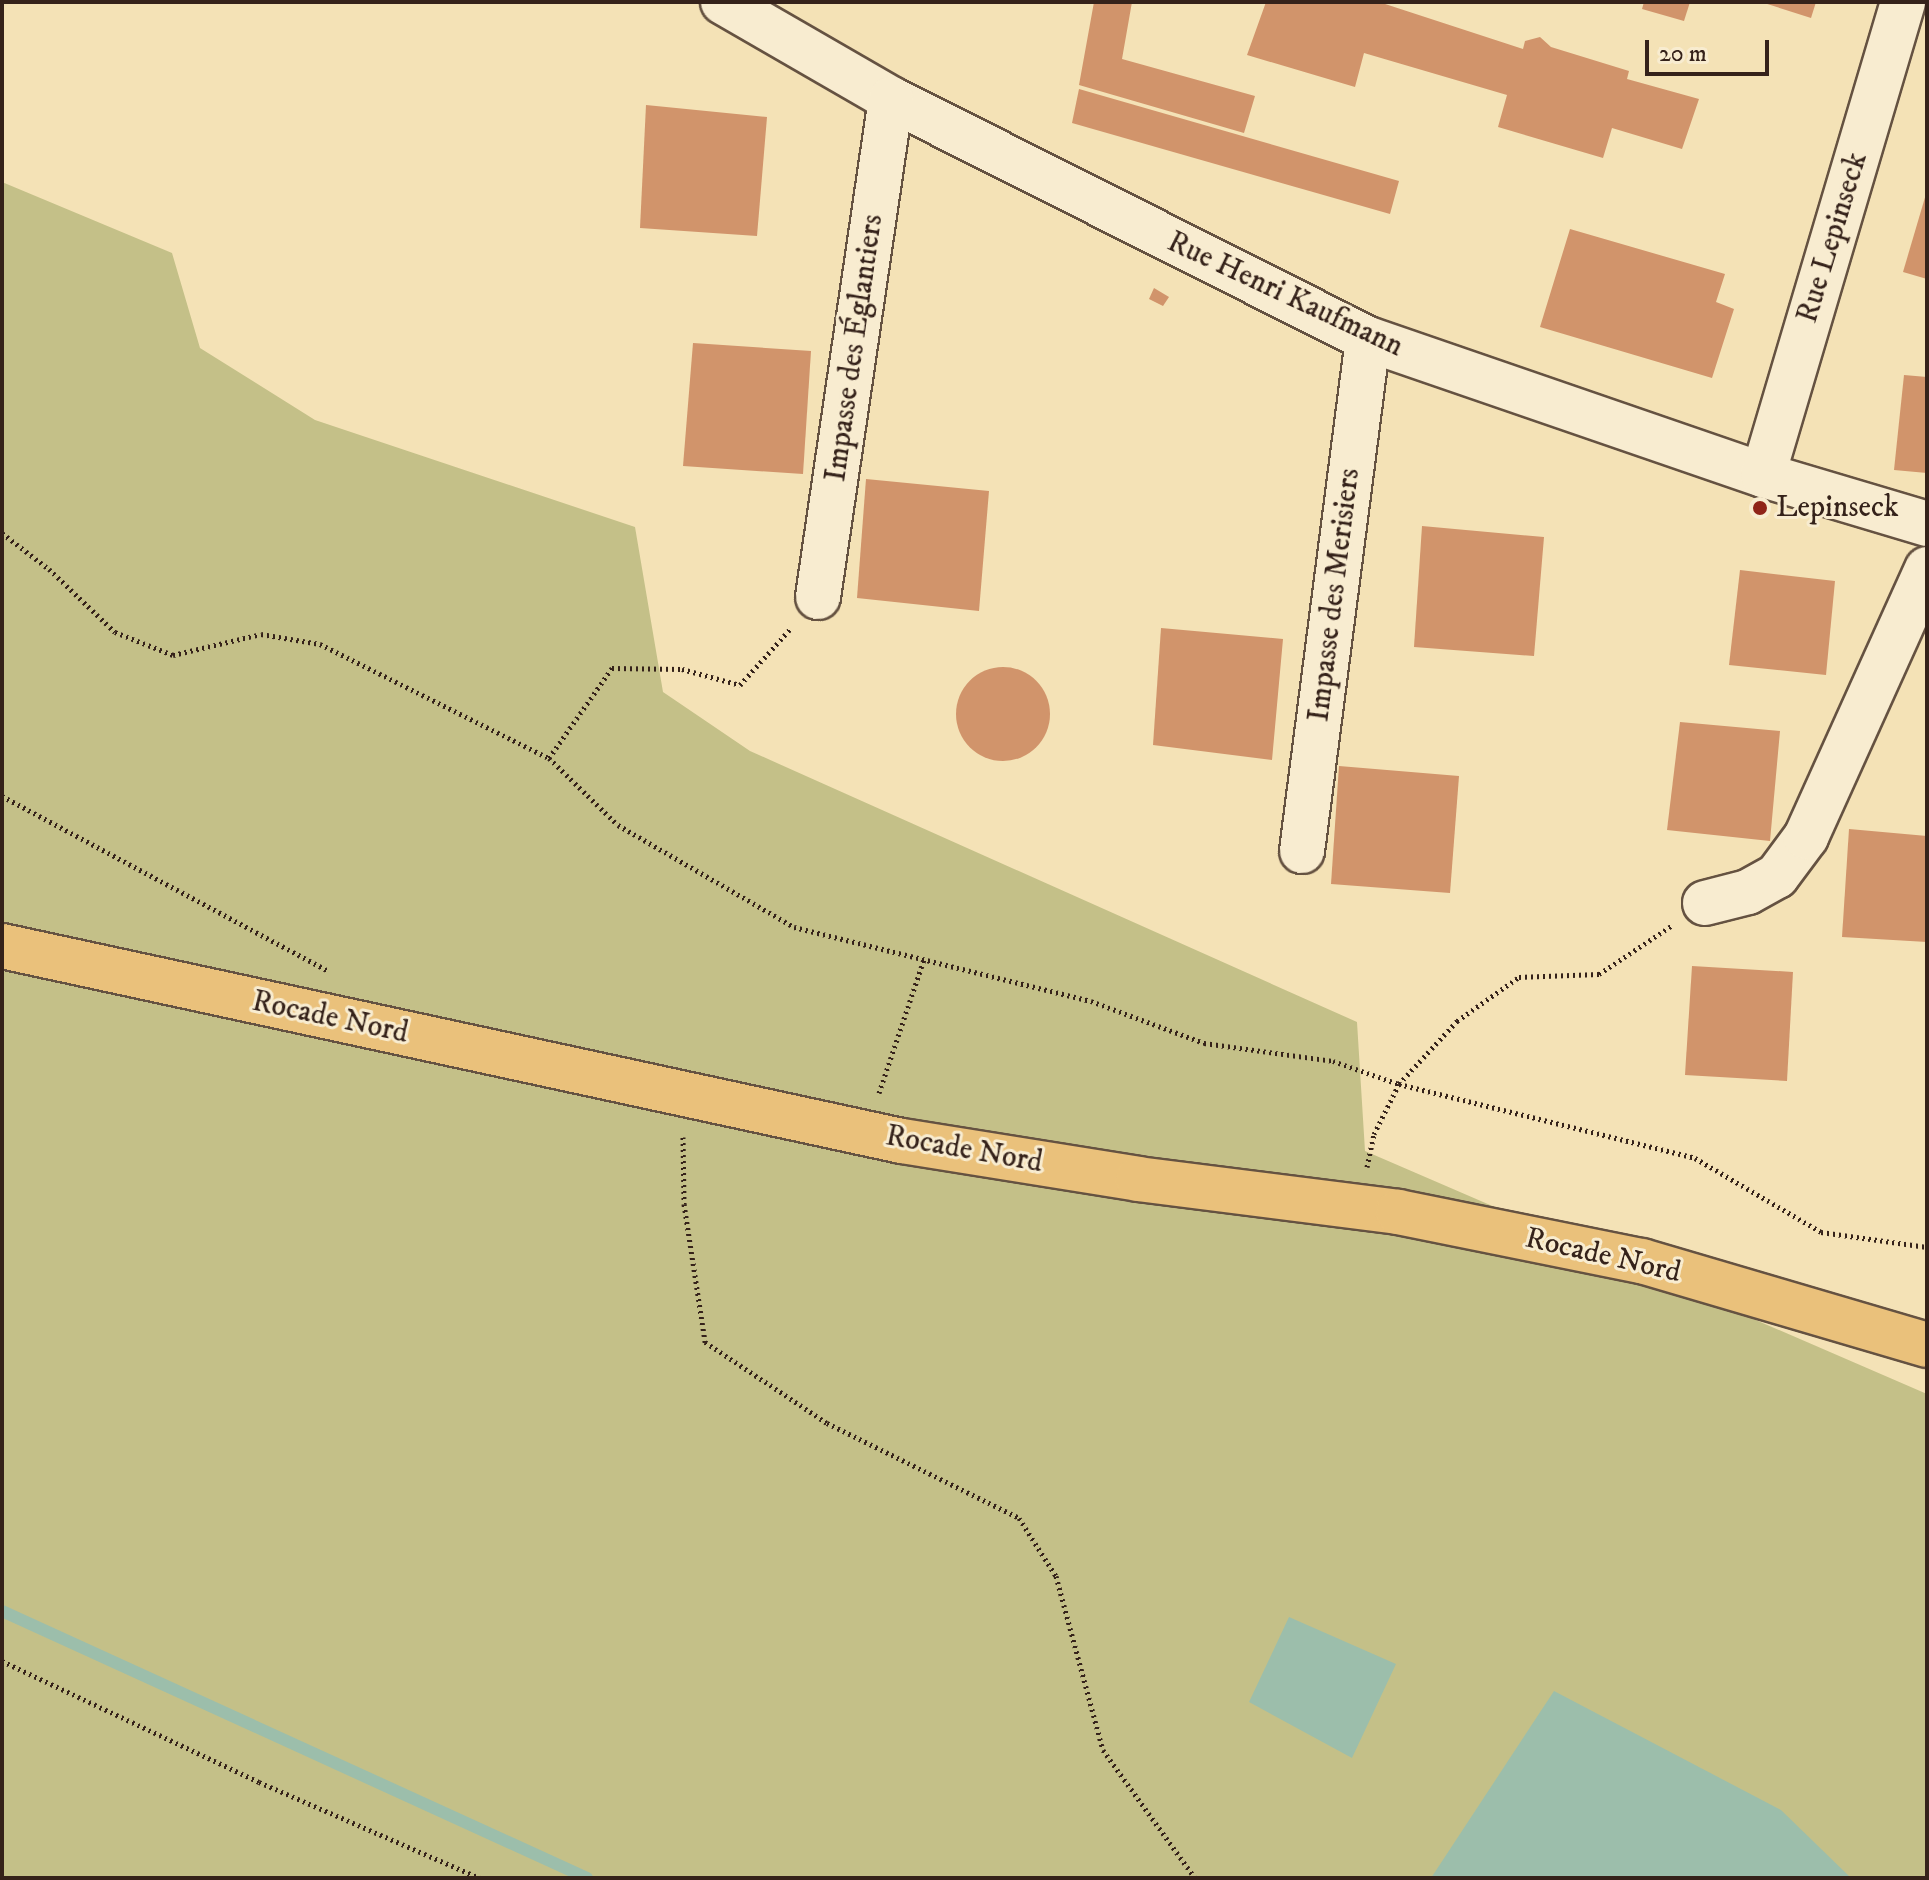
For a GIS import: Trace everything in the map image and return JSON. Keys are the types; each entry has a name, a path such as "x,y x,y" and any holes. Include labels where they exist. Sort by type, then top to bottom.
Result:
{"main road":[{"name":"Rocade Nord","path":"2,946 682,1096 865,1132 1138,1179 1358,1206 1642,1261 1927,1345"}],"street":[{"name":"Rue Henri Kaufmann","path":"723,2 891,99 1368,339 1763,475 1927,524"},
{"name":"Rue Lepinseck","path":"1763,475 1903,2"},
{"name":"Impasse des Églantiers","path":"818,597 891,99"},
{"name":"Impasse des Merisiers","path":"1302,851 1368,339"},
{"path":"1705,903 1748,892 1777,876 1806,837 1927,569"}],"path":[{"path":"2,533 49,569 115,632 173,655 261,634 320,644 549,758 618,825 794,927 1091,1001 1204,1043 1333,1061 1399,1084 1695,1158 1821,1232 1927,1247"},
{"path":"549,758 612,668 682,669 740,685 818,597"},
{"path":"2,796 240,922"},
{"path":"1358,1206 1374,1134 1399,1084 1457,1021 1519,977 1599,974 1705,903"},
{"path":"865,1132 924,959"},
{"path":"682,1096 684,1204 705,1342 827,1423 1019,1518 1056,1576 1103,1750 1195,1878"},
{"path":"2,1661 259,1782 480,1878"}],"shaded area":[{"path":"2,182 172,253 200,348 315,420 635,527 663,692 750,751 1357,1022 1365,1151 1927,1394 1927,1878 2,1878"},
{"path":"1289,1617 1396,1664 1352,1758 1249,1702"},
{"path":"1554,1691 1781,1810 1851,1878 1431,1878"}],"building":[{"path":"1094,2 1132,2 1122,59 1255,96 1244,133 1079,85"},
{"path":"1266,2 1379,2 1523,49 1525,41 1540,37 1551,47 1629,71 1627,79 1699,99 1682,149 1612,128 1603,158 1498,127 1507,95 1364,53 1355,87 1247,55"},
{"path":"1644,2 1690,2 1684,21 1642,9"},
{"path":"1761,2 1816,2 1811,18"},
{"path":"1079,89 1399,181 1390,214 1072,123"},
{"path":"646,105 767,117 757,236 640,228"},
{"path":"1927,194 1927,279 1903,272"},
{"path":"1570,229 1725,274 1716,302 1734,309 1712,378 1540,327"},
{"path":"1154,288 1169,297 1163,306 1149,299"},
{"path":"693,343 811,351 803,474 683,466"},
{"path":"1904,375 1927,377 1927,473 1894,470"},
{"path":"866,479 989,491 979,611 857,598"},
{"path":"1422,526 1544,537 1534,656 1414,647"},
{"path":"1740,570 1835,581 1826,675 1729,665"},
{"path":"1161,628 1283,639 1272,760 1153,745"},
{"path":"1003,667 1021,671 1036,681 1046,696 1050,714 1046,732 1036,747 1021,757 1003,761 985,757 970,747 960,732 956,714 960,696 970,681 985,671"},
{"path":"1680,722 1780,731 1770,841 1667,830"},
{"path":"1339,766 1459,776 1450,893 1331,884"},
{"path":"1849,829 1927,836 1927,942 1842,937"},
{"path":"1692,966 1793,972 1787,1081 1685,1075"}],"waterway":[{"path":"2,1611 587,1878"}],"place":[{"name":"Lepinseck","path":"1760,508"}]}
